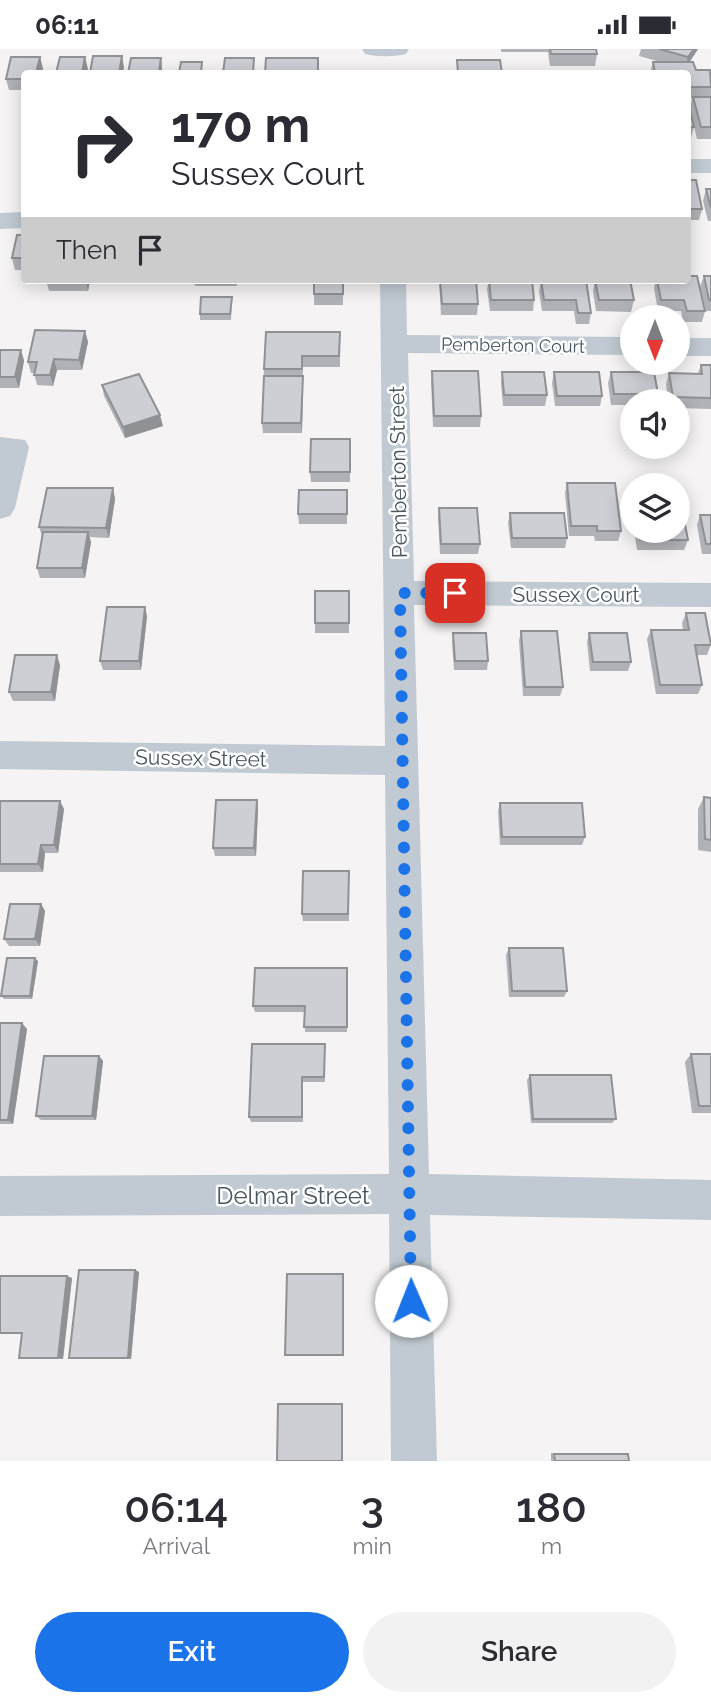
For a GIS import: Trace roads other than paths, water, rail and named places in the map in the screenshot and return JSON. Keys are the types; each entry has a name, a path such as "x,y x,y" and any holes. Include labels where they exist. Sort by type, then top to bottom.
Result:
{"street":[{"path":"373,49 398,49 394,70"},
{"path":"691,166 711,166"},
{"path":"0,221 21,220"},
{"name":"Pemberton Street","path":"393,284 414,1461"},
{"name":"Pemberton Court","path":"395,344 620,346"},
{"path":"690,347 711,347"},
{"path":"0,447 15,447 0,508"},
{"name":"Sussex Court","path":"400,593 711,595"},
{"name":"Sussex Street","path":"0,755 402,761"},
{"name":"Delmar Street","path":"0,1196 409,1194 711,1200"}]}
